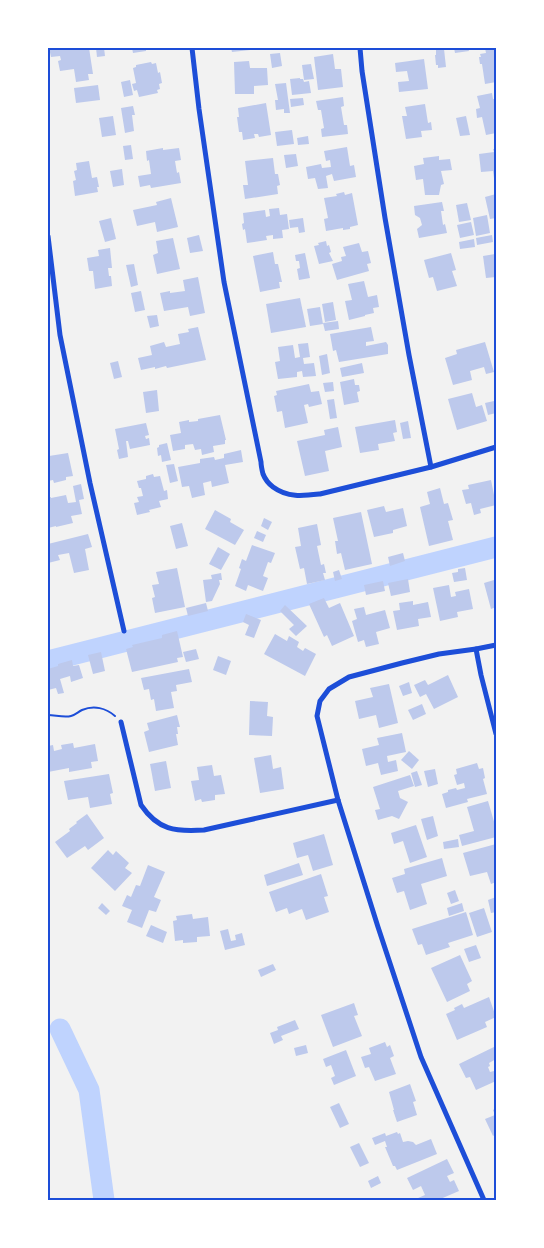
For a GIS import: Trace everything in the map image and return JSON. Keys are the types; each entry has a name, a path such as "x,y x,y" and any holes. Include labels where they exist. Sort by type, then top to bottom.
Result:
{"street":[{"path":"192,48 224,282 264,476 270,485 289,496 320,494 431,467 496,447"},
{"path":"360,48 384,218 408,355 431,467"},
{"path":"48,236 62,345 90,483 124,631"},
{"path":"484,1200 421,1057 338,800 317,716 320,701 329,689 349,677 439,654 496,645"},
{"path":"476,649 496,734"},
{"path":"121,722 141,805 148,816 170,829 187,832 204,830 338,800"}],"path":[{"path":"48,716 73,716 90,708 101,708 110,712 121,722"}],"building":[{"path":"49,48 89,48 93,74 88,74 89,80 76,82 74,69 60,71 58,61 61,60 60,56 51,57"},
{"path":"96,48 104,48 105,56 97,57"},
{"path":"132,48 146,48 146,51 133,53"},
{"path":"231,48 250,48 250,50 232,52"},
{"path":"454,48 468,48 469,51 455,53"},
{"path":"485,48 496,48 496,82 485,84 479,57 481,57 480,54 486,53"},
{"path":"444,49 446,67 438,68 438,65 436,65 436,50"},
{"path":"280,53 282,66 272,68 270,54"},
{"path":"333,54 335,69 341,69 343,87 318,90 314,57"},
{"path":"424,59 428,89 399,92 398,82 409,81 407,71 396,72 395,63"},
{"path":"249,61 250,68 267,68 268,85 254,86 254,94 235,94 234,62"},
{"path":"151,62 152,64 156,63 158,73 160,72 162,83 159,84 160,89 157,90 158,93 139,97 137,90 134,91 132,84 136,83 133,68 136,65"},
{"path":"311,64 314,79 304,80 302,65"},
{"path":"300,78 304,82 309,81 311,93 292,95 290,79"},
{"path":"130,80 133,95 124,97 121,82"},
{"path":"286,83 290,113 284,113 284,109 276,110 275,100 278,100 275,84"},
{"path":"98,85 100,100 76,103 74,88"},
{"path":"492,93 493,99 496,99 496,133 486,135 482,117 477,118 476,109 480,108 477,96"},
{"path":"343,97 344,106 341,107 344,125 347,125 348,134 322,137 321,129 324,128 321,110 318,110 316,101"},
{"path":"303,98 304,105 291,107 290,99"},
{"path":"266,103 271,135 259,137 258,134 254,134 255,138 243,140 242,132 239,132 238,108"},
{"path":"425,104 428,123 431,122 432,130 421,131 422,137 406,139 402,116 407,116 405,107"},
{"path":"133,106 135,115 132,115 134,131 125,133 121,108"},
{"path":"113,116 116,135 102,137 99,118"},
{"path":"466,116 470,135 460,136 456,118"},
{"path":"292,130 294,144 277,146 275,132"},
{"path":"308,136 309,144 298,145 297,138"},
{"path":"131,145 133,159 125,160 123,146"},
{"path":"347,147 350,166 354,165 356,177 334,181 332,174 326,176 328,188 318,189 315,178 308,179 306,167 321,164 322,168 331,167 330,160 326,161 324,151"},
{"path":"163,148 163,150 179,148 181,160 175,161 181,183 151,188 150,185 140,187 138,176 151,174 146,151"},
{"path":"493,149 496,149 496,177 494,178 493,171 481,172 479,154 494,152"},
{"path":"296,154 298,166 286,168 284,155"},
{"path":"439,156 439,160 450,159 452,170 441,171 444,184 441,185 439,195 425,195 423,179 416,180 414,166 424,164 423,158"},
{"path":"273,158 275,174 278,174 280,185 277,186 278,194 245,199 243,185 248,185 245,161"},
{"path":"89,161 92,178 97,177 98,192 75,196 73,181 76,180 74,171 77,170 76,163"},
{"path":"122,169 124,185 113,187 110,171"},
{"path":"344,192 345,195 352,193 358,225 350,227 350,229 343,230 343,228 326,231 324,219 328,218 324,198 337,196 336,194"},
{"path":"496,194 496,218 490,219 485,197"},
{"path":"171,198 178,227 157,232 155,222 137,226 133,210 157,205 156,202"},
{"path":"442,202 444,211 441,211 443,225 445,224 447,233 419,238 417,229 422,225 420,218 415,215 414,206"},
{"path":"467,203 471,220 459,222 456,205"},
{"path":"279,208 280,215 287,214 289,229 282,230 283,238 273,239 273,235 266,236 267,240 247,243 245,229 243,230 242,224 244,223 243,213 265,210 266,217 270,216 269,209"},
{"path":"487,215 490,233 476,236 473,218"},
{"path":"111,218 116,239 105,242 99,221"},
{"path":"303,218 305,232 299,233 298,227 290,228 289,220"},
{"path":"471,222 474,235 460,238 457,225"},
{"path":"199,235 203,251 190,253 187,238"},
{"path":"492,235 493,242 477,245 476,238"},
{"path":"173,238 180,269 157,274 153,255 158,253 156,241"},
{"path":"474,239 475,247 460,249 459,242"},
{"path":"326,241 327,246 329,245 331,252 329,253 333,261 319,264 314,246"},
{"path":"359,243 362,252 368,251 371,263 367,264 369,271 337,280 332,264 342,261 341,257 346,256 343,247"},
{"path":"110,248 112,268 108,268 112,286 95,289 93,271 89,271 87,258 99,256 98,250"},
{"path":"273,252 275,264 278,264 282,282 279,282 280,288 260,292 253,256"},
{"path":"305,253 310,278 299,280 297,269 300,268 299,261 296,261 295,255"},
{"path":"451,253 456,270 452,271 457,286 437,291 433,277 429,278 424,260"},
{"path":"495,254 496,277 486,278 483,256"},
{"path":"134,264 138,285 131,287 126,265"},
{"path":"198,277 205,313 190,316 188,307 164,311 160,293 185,291 183,280"},
{"path":"364,281 368,297 377,295 379,307 373,308 374,313 349,320 345,301 352,300 348,284"},
{"path":"141,291 145,310 135,312 131,293"},
{"path":"300,298 306,327 271,333 266,304"},
{"path":"333,302 336,320 325,322 322,304"},
{"path":"320,307 323,324 310,326 307,309"},
{"path":"157,315 159,326 150,328 147,316"},
{"path":"338,321 339,329 325,331 323,323"},
{"path":"198,327 206,360 167,368 166,366 141,370 138,358 152,355 150,346 164,342 166,347 180,344 178,334 189,332 188,329"},
{"path":"371,327 374,341 366,342 366,346 386,342 388,354 339,362 336,350 333,351 330,334"},
{"path":"485,342 494,372 486,374 484,367 470,371 472,380 453,385 445,358 457,354 456,350"},
{"path":"308,343 310,357 303,358 304,364 314,363 316,376 303,377 302,371 297,372 297,377 278,379 275,362 280,361 278,347 293,345 295,358 300,357 298,344"},
{"path":"327,354 330,373 322,375 319,356"},
{"path":"118,361 122,377 114,379 110,363"},
{"path":"362,363 364,373 342,377 340,368"},
{"path":"354,379 355,385 359,385 360,391 357,392 359,402 344,405 340,382"},
{"path":"333,382 334,391 325,392 323,383"},
{"path":"309,384 311,392 319,391 322,404 309,407 308,404 304,405 308,423 285,428 282,411 277,412 274,396 277,395 276,391"},
{"path":"157,390 159,411 146,413 143,392"},
{"path":"472,393 476,407 482,405 487,421 457,430 448,399"},
{"path":"334,399 337,418 330,419 327,400"},
{"path":"494,401 496,413 488,415 485,403"},
{"path":"220,415 226,440 225,444 213,446 214,452 202,455 201,449 195,450 193,444 185,445 185,449 173,451 170,435 181,433 179,422 198,421 198,419"},
{"path":"395,420 397,432 393,433 395,441 378,444 379,450 360,453 355,427"},
{"path":"408,421 411,438 403,439 400,423"},
{"path":"146,423 149,435 145,436 146,439 149,438 150,445 130,449 128,441 126,441 128,457 119,459 115,429"},
{"path":"338,427 342,447 325,451 329,471 305,476 297,441 325,435 324,430"},
{"path":"167,443 171,460 162,462 161,455 158,456 157,448 159,445"},
{"path":"241,450 243,462 225,465 229,483 212,487 211,481 203,483 205,495 192,498 189,486 182,487 178,467 200,463 200,459 214,457 215,460 224,458 224,454"},
{"path":"68,453 73,476 54,483 53,480 48,481 49,456"},
{"path":"174,464 178,481 170,483 166,465"},
{"path":"153,474 154,477 160,476 164,491 167,490 168,499 159,501 161,507 137,515 134,503 139,502 137,497 143,496 137,481 146,479 146,476"},
{"path":"491,480 496,505 480,509 481,513 474,515 471,503 466,504 462,490 469,489 468,485"},
{"path":"81,484 84,499 79,500 82,514 71,516 73,523 48,528 48,498 66,495 68,503 76,502 73,486"},
{"path":"440,488 444,504 448,503 453,520 448,521 453,540 429,546 420,507 430,504 427,492"},
{"path":"384,506 386,512 403,508 407,526 393,530 393,533 374,537 367,510"},
{"path":"215,510 231,519 230,522 244,530 235,545 205,529"},
{"path":"361,512 372,564 345,570 341,553 337,554 335,541 338,541 333,518"},
{"path":"264,518 272,522 268,530 261,526"},
{"path":"182,523 188,546 176,549 170,526"},
{"path":"317,524 321,545 317,546 321,565 324,564 326,573 323,573 325,580 307,584 304,568 300,569 295,547 301,546 298,528"},
{"path":"257,531 266,535 263,542 254,538"},
{"path":"88,534 92,547 85,549 89,570 74,573 69,553 58,555 60,560 48,563 48,544"},
{"path":"252,545 275,553 271,563 268,562 263,576 268,578 263,591 248,585 246,591 235,586 241,569 239,568 242,559 246,561"},
{"path":"218,547 230,554 221,570 209,564"},
{"path":"403,553 405,561 390,566 388,557"},
{"path":"177,568 185,607 155,613 152,598 155,597 152,585 159,584 156,572"},
{"path":"465,568 467,580 454,582 452,573 458,572 458,569"},
{"path":"339,570 342,579 335,581 333,572"},
{"path":"221,573 222,580 219,580 220,584 212,601 206,602 203,580 212,579 211,575"},
{"path":"408,579 410,592 391,596 388,583"},
{"path":"494,580 496,582 496,607 491,609 484,583"},
{"path":"383,581 385,591 366,595 364,585"},
{"path":"449,585 451,597 456,596 455,592 469,589 473,609 457,612 458,617 440,621 433,588"},
{"path":"324,598 329,608 340,603 354,636 332,646 327,635 324,637 309,604"},
{"path":"413,601 413,605 428,602 431,617 418,619 419,626 397,630 393,611 400,610 399,603"},
{"path":"206,603 208,611 188,616 186,608"},
{"path":"285,605 307,626 296,636 289,629 294,625 280,611"},
{"path":"364,607 366,615 385,610 390,628 376,632 379,644 366,647 364,640 358,642 352,621 357,619 354,609"},
{"path":"246,614 261,620 254,638 245,635 249,625 243,622"},
{"path":"177,631 183,657 177,658 178,662 132,672 126,649 133,647 132,645 162,638 162,635"},
{"path":"275,634 287,641 289,636 299,642 297,647 303,651 305,648 316,654 305,676 264,654"},
{"path":"196,649 199,659 186,662 183,652"},
{"path":"101,652 105,671 93,674 88,655"},
{"path":"218,656 231,661 226,675 213,670"},
{"path":"72,660 73,666 79,665 83,678 71,682 70,676 60,679 64,693 58,694 56,688 48,690 48,669"},
{"path":"189,669 192,682 176,685 177,691 171,692 174,708 156,711 154,699 151,700 149,689 144,690 141,678"},
{"path":"448,675 458,697 434,709 426,694 420,697 414,685 425,680 428,685"},
{"path":"409,682 412,693 403,696 399,686"},
{"path":"389,684 398,723 379,728 376,715 359,719 355,701 373,697 370,688"},
{"path":"250,701 268,702 267,716 273,717 272,736 249,735"},
{"path":"422,704 426,714 413,720 408,710"},
{"path":"177,715 180,727 177,727 178,734 176,734 178,745 149,752 144,732 149,730 147,723"},
{"path":"402,733 406,752 387,756 388,762 396,760 398,771 381,775 378,763 366,766 362,749 379,745 377,738"},
{"path":"73,743 74,748 95,744 98,761 91,762 92,768 69,772 69,768 48,772 48,746 53,745 54,751 62,749 61,745"},
{"path":"409,751 419,760 412,769 401,760"},
{"path":"271,755 273,769 281,767 284,789 260,793 254,758"},
{"path":"166,761 171,788 155,791 150,764"},
{"path":"477,763 479,769 483,768 485,778 483,779 487,794 467,799 468,802 446,808 442,794 448,792 448,790 465,788 464,783 457,785 454,775 457,774 456,769"},
{"path":"212,765 214,776 221,775 225,794 215,795 215,800 202,802 201,799 195,801 191,781 199,780 197,767"},
{"path":"435,769 438,784 428,787 424,771"},
{"path":"417,771 422,785 415,787 411,773"},
{"path":"109,774 113,793 110,794 112,804 90,808 88,797 68,800 64,781"},
{"path":"410,775 414,786 398,791 400,798 408,802 399,819 392,816 378,820 375,810 380,809 373,787"},
{"path":"488,801 496,825 496,837 462,846 459,835 474,831 467,807"},
{"path":"87,814 104,838 88,850 85,846 67,858 55,842 70,831 69,829 76,822"},
{"path":"433,816 438,836 427,840 421,819"},
{"path":"416,825 427,857 410,863 403,841 394,844 391,833"},
{"path":"324,834 333,865 313,871 308,855 297,858 293,843"},
{"path":"458,839 459,847 444,849 443,842"},
{"path":"496,844 496,882 491,884 487,872 470,876 463,853"},
{"path":"108,850 113,855 116,851 129,863 125,868 132,873 115,891 91,868"},
{"path":"442,858 447,876 421,884 427,904 410,910 404,891 397,893 392,878 405,874 404,869"},
{"path":"299,863 303,875 267,886 264,875"},
{"path":"148,865 165,872 154,897 161,900 156,912 149,910 142,928 127,922 132,910 122,906 127,895 131,897 136,885 140,886"},
{"path":"321,874 328,896 324,897 329,912 306,920 302,909 289,914 287,908 276,912 269,892"},
{"path":"455,890 459,901 451,904 447,893"},
{"path":"496,897 496,912 491,913 488,900"},
{"path":"102,903 110,911 106,915 98,908"},
{"path":"462,903 464,911 449,916 447,908"},
{"path":"484,908 492,932 477,937 469,913"},
{"path":"466,912 473,935 448,943 450,947 426,955 422,944 418,945 412,929"},
{"path":"192,914 193,919 208,917 210,936 197,937 197,942 183,943 183,940 175,941 173,921 177,920 176,916"},
{"path":"151,925 167,932 163,943 146,936"},
{"path":"228,929 231,941 236,940 235,935 242,933 245,945 225,950 220,931"},
{"path":"476,945 481,958 469,962 464,949"},
{"path":"460,955 472,981 467,984 470,991 447,1002 431,968"},
{"path":"273,964 276,970 261,977 258,970"},
{"path":"489,997 496,1017 485,1022 487,1027 457,1040 446,1014 462,1004 464,1008"},
{"path":"354,1003 358,1015 354,1016 362,1036 333,1047 321,1015"},
{"path":"295,1020 299,1029 281,1036 283,1040 274,1044 270,1033 278,1030 277,1027"},
{"path":"385,1042 387,1047 390,1045 394,1056 390,1058 396,1074 375,1081 369,1067 365,1068 361,1057 371,1054 369,1048"},
{"path":"306,1045 308,1053 296,1056 294,1048"},
{"path":"496,1046 496,1059 489,1063 490,1066 488,1067 490,1072 494,1071 496,1081 476,1090 470,1077 466,1078 459,1064"},
{"path":"346,1050 356,1076 334,1085 331,1078 335,1076 331,1065 326,1067 323,1059"},
{"path":"410,1084 416,1101 413,1102 417,1115 397,1122 389,1092"},
{"path":"339,1103 349,1124 340,1128 330,1107"},
{"path":"496,1108 496,1134 493,1136 485,1119 495,1115 493,1110"},
{"path":"397,1132 398,1134 400,1133 403,1142 413,1142 416,1145 431,1139 437,1154 397,1170 393,1166 385,1147 387,1147 385,1141 375,1145 372,1138 385,1133 386,1136"},
{"path":"359,1143 369,1163 360,1167 350,1147"},
{"path":"447,1159 454,1173 447,1176 450,1182 454,1180 459,1191 438,1200 419,1200 418,1198 425,1195 421,1186 413,1190 407,1178"},
{"path":"378,1176 381,1183 371,1188 368,1181"}],"waterway":[{"path":"48,661 496,547"},
{"path":"60,1029 89,1090 104,1200"}]}
